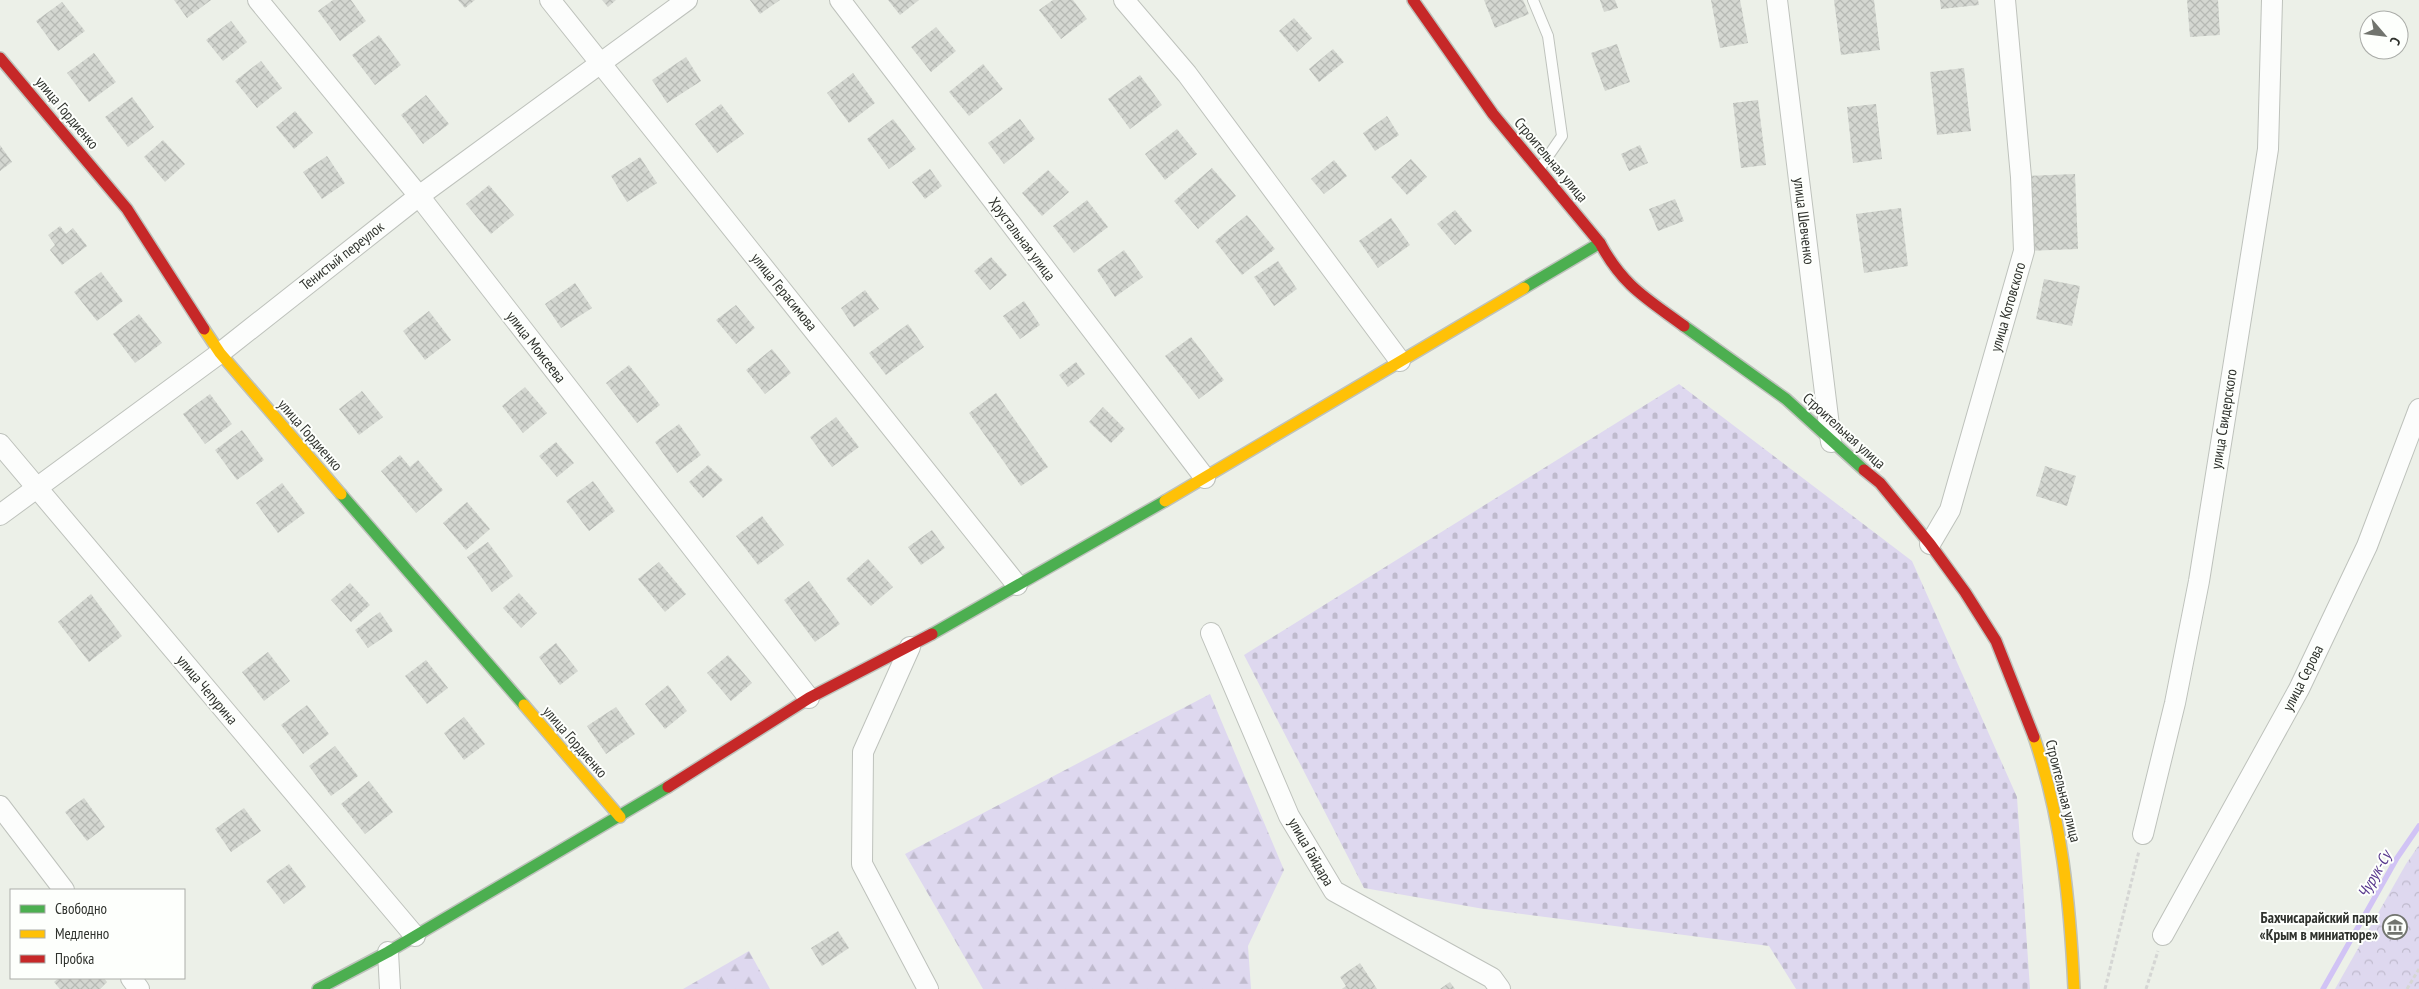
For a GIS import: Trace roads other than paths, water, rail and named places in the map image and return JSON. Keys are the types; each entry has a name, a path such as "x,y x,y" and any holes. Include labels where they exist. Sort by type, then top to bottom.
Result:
{"street":[{"name":"улица Герасимова","path":"550,0 1017,584"},
{"name":"Тенистый переулок","path":"0,515 220,353 419,196 687,0"},
{"name":"Хрустальная улица","path":"840,0 1204,478"},
{"path":"1124,0 1187,74 1400,361"},
{"name":"Строительная улица","path":"1413,0 1493,114 1600,243 1613,267 1634,290 1786,399 1831,442 1880,483 1930,544 1965,592 1996,642 2036,739 2061,836 2072,941 2074,989"},
{"name":"улица Шевченко","path":"1777,0 1831,442"},
{"name":"улица Котовского","path":"1930,544 1950,510 2024,252 2021,177 2004,0"},
{"name":"улица Свидерского","path":"2144,834 2176,703 2198,581 2268,149 2272,0"},
{"name":"улица Моисеева","path":"267,3 809,698"},
{"name":"улица Гордиенко","path":"0,58 127,209 220,353 620,817"},
{"path":"318,989 388,952 620,817 809,698 910,647 1204,478 1600,243"},
{"name":"улица Серова","path":"2163,935 2299,689 2367,546 2419,409"},
{"name":"улица Чепурина","path":"0,444 415,936"},
{"name":"улица Гайдара","path":"1212,633 1289,816 1334,891 1492,978 1500,989"},
{"path":"910,647 863,752 862,864 928,989"},
{"path":"0,806 63,889"},
{"path":"388,952 390,989"},
{"path":"132,979 140,989"}],"lane":[{"path":"1533,0 1548,36 1562,136 1539,169"}],"waterway":[{"name":"Чурук-Су","path":"2323,989 2397,858 2419,826"}],"place":[{"name":"Бахчисарайский парк «Крым в миниатюре»","path":"2395,927"}]}
